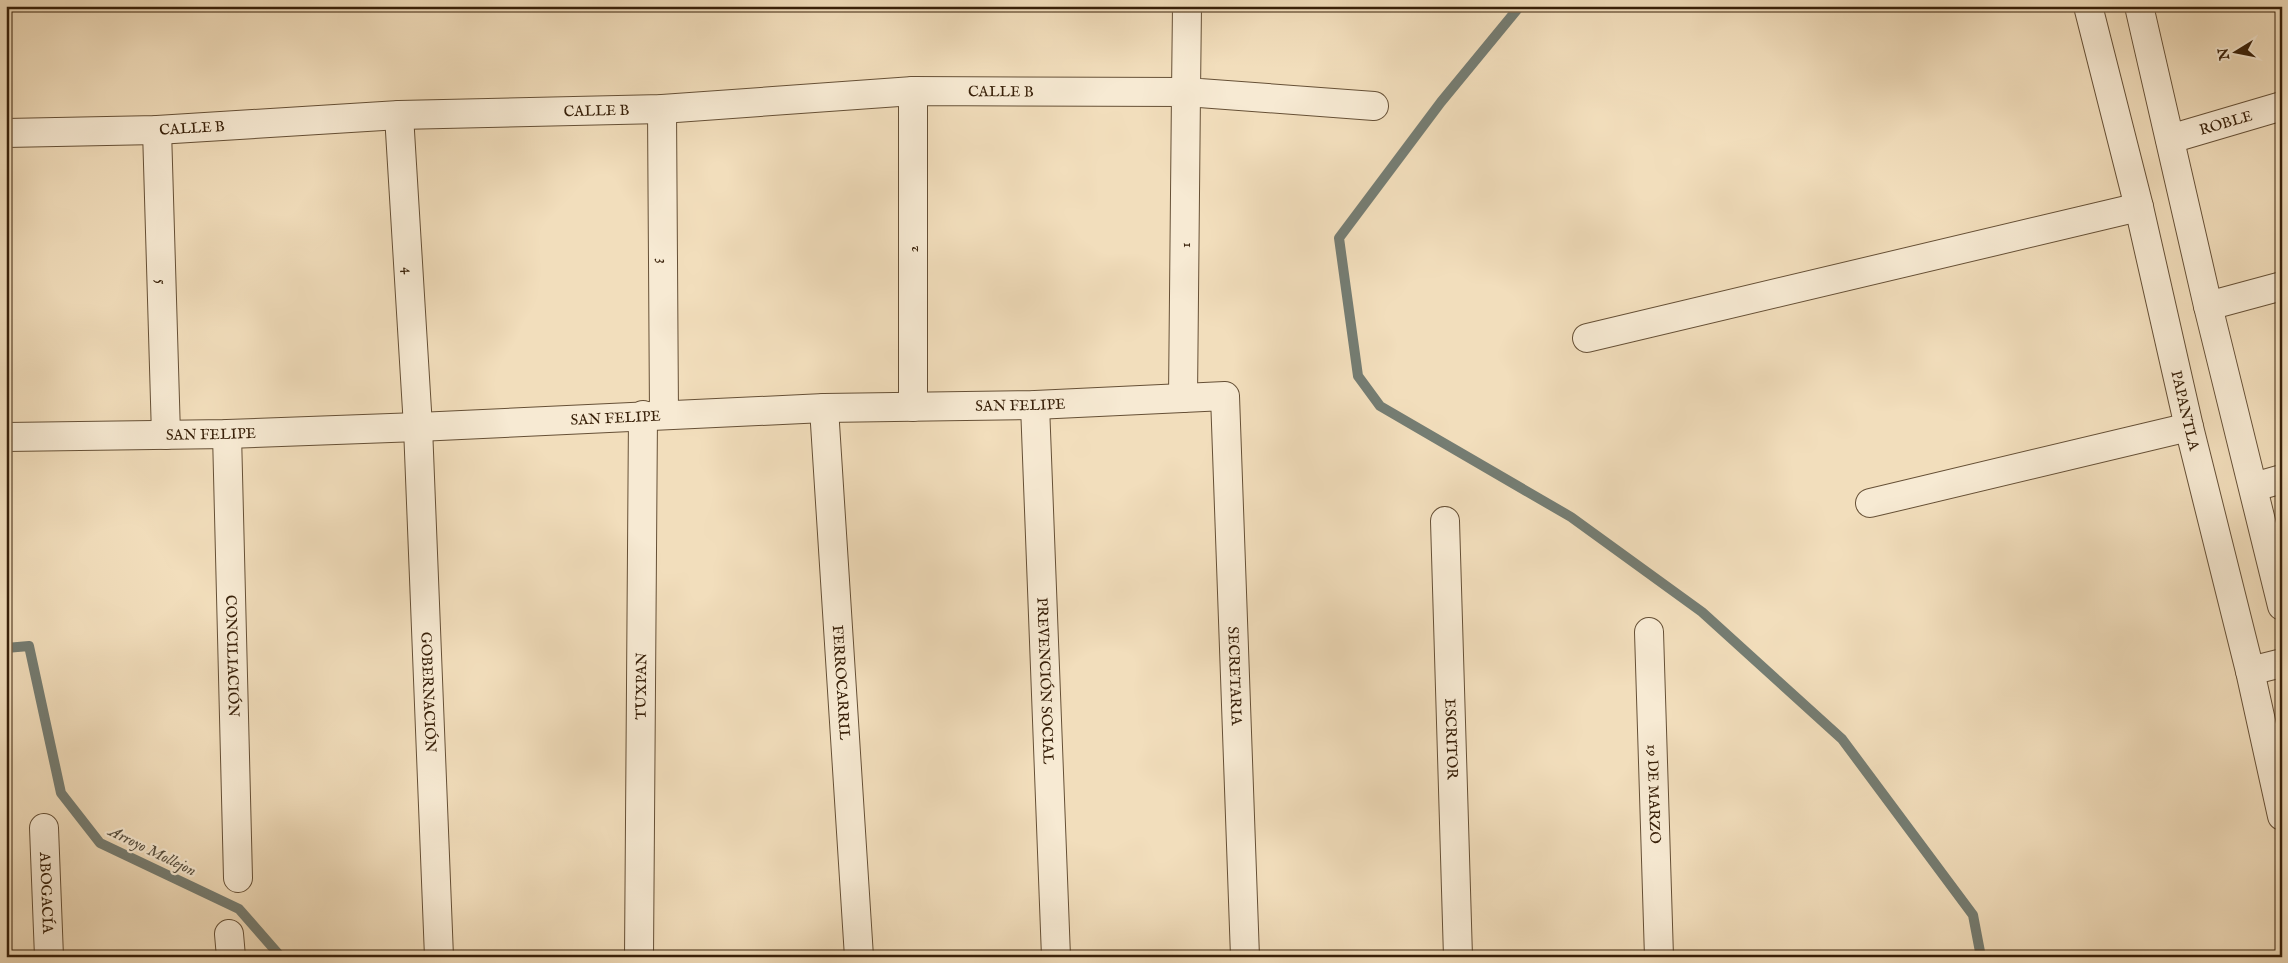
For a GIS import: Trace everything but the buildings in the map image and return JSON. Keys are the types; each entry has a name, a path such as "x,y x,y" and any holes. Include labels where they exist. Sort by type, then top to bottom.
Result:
{"street":[{"name":"1","path":"1183,398 1187,6"},
{"name":"PAPANTLA","path":"2088,6 2139,207 2189,427 2250,671 2282,816"},
{"path":"2138,6 2208,306 2282,606"},
{"name":"CALLE B","path":"6,133 157,130 399,115 662,109 913,92 1186,92 1374,106"},
{"name":"2","path":"913,92 913,407"},
{"name":"ROBLE","path":"2170,139 2282,106"},
{"name":"3","path":"654,415 662,109"},
{"name":"4","path":"399,115 418,427"},
{"name":"5","path":"157,130 166,435"},
{"path":"1587,338 2139,207"},
{"path":"2208,306 2282,286"},
{"name":"SAN FELIPE","path":"6,437 227,434 824,408 1035,405 1225,396"},
{"name":"SECRETARIA","path":"1225,396 1245,957"},
{"name":"PREVENCIÓN SOCIAL","path":"1035,405 1056,957"},
{"name":"FERROCARRIL","path":"824,408 859,957"},
{"name":"TUXPAN","path":"639,957 654,415"},
{"name":"GOBERNACIÓN","path":"418,427 439,957"},
{"path":"1870,503 2189,427"},
{"name":"CONCILIACIÓN","path":"227,434 238,878"},
{"path":"2254,487 2282,479"},
{"name":"ESCRITOR","path":"1445,521 1458,957"},
{"name":"19 DE MARZO","path":"1649,632 1659,957"},
{"path":"2250,671 2282,663"},
{"name":"ABOGACÍA","path":"44,828 49,957"}],"waterway":[{"path":"1520,6 1441,102 1339,238 1358,376 1380,406 1571,517 1702,612 1842,739 1973,915 1981,957"},
{"name":"Arroyo Mollejon","path":"6,648 29,646 61,793 100,843 239,909 281,957"}]}
